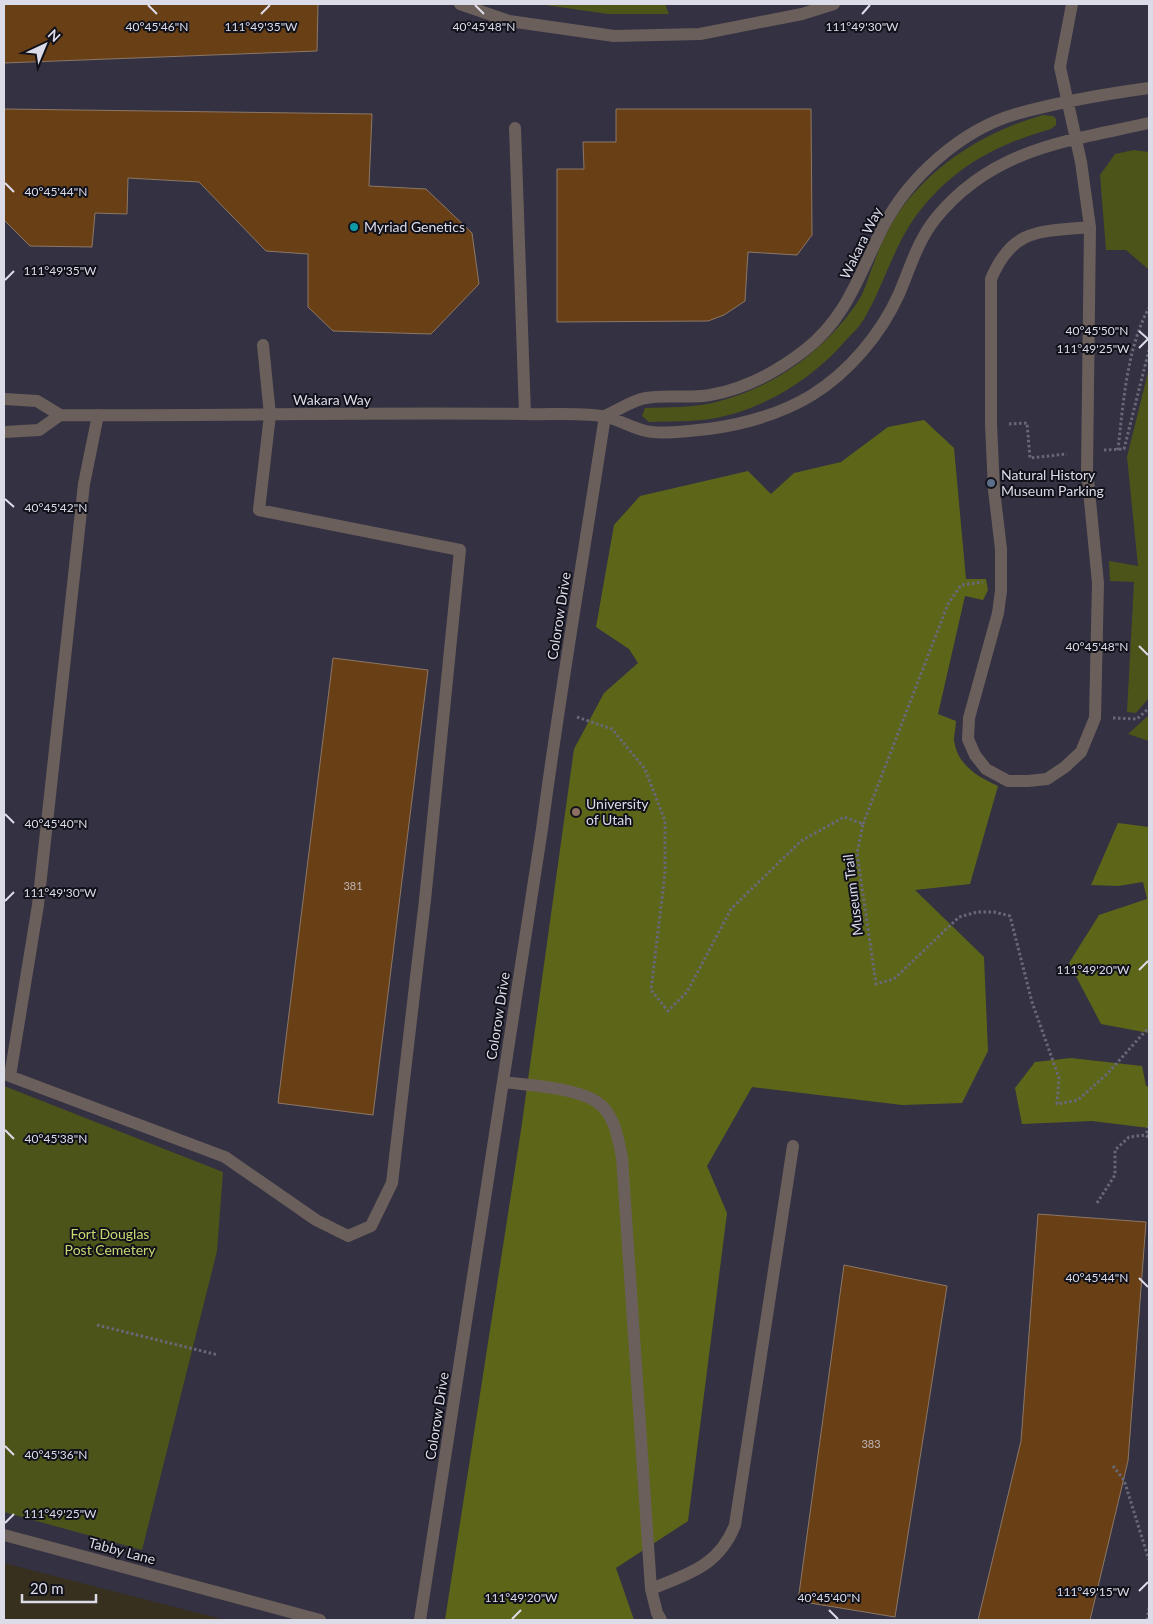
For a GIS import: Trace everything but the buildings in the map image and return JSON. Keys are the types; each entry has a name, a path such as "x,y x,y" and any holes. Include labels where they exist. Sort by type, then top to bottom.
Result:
{"street":[{"path":"460,4 509,21 614,36 700,34 802,14 834,4"},
{"path":"1072,4 1060,67 1066,103 1082,162 1090,227 1087,470 1098,583 1095,718 1081,752 1066,767 1047,778 1028,781 1008,781 986,768 975,755 968,739 969,718 998,613 1001,582 991,424 991,279 998,262 1009,247 1024,237 1042,232 1090,227"},
{"name":"Wakara Way","path":"604,416 645,398 710,395 739,388 788,363 807,349 843,309 858,283 884,226 900,200 938,159 958,144 994,123 1015,115 1066,103 1149,88"},
{"name":"Wakara Way","path":"60,415 525,414 604,416 648,432 690,431 723,427 758,418 810,396 832,381 877,333 892,310 909,266 935,220 956,196 973,181 1015,156 1075,138 1149,123"},
{"path":"515,128 525,414"},
{"path":"98,415 84,484 38,905 7,1075 225,1157 316,1220 348,1236 371,1226 392,1183 425,900 460,550 259,510 270,415 263,346"},
{"path":"4,399 37,401 60,415 39,430 4,432"},
{"name":"Colorow Drive","path":"420,1620 504,1082 557,710 573,627 604,416"},
{"path":"504,1082 558,1089 591,1099 603,1106 616,1129 622,1157 651,1589 657,1613 661,1620"},
{"path":"651,1589 694,1571 712,1560 724,1548 735,1525 793,1146"},
{"name":"Tabby Lane","path":"4,1534 320,1620"}],"path":[{"path":"1118,450 1130,365 1144,316 1149,308"},
{"path":"1095,451 1124,449 1149,350"},
{"path":"1001,424 1027,423 1030,458 1067,454"},
{"path":"557,710 612,729 644,769 665,821 665,872 660,934 651,990 668,1011 687,992 731,908 801,841 844,817 863,824 948,604 961,585 1001,582"},
{"path":"1095,718 1137,719 1149,708"},
{"name":"Museum Trail","path":"863,824 857,853 876,984 894,978 959,918 977,912 994,912 1010,916 1032,1002 1059,1078 1057,1104 1078,1100 1108,1072 1148,1026"},
{"path":"1097,1203 1115,1175 1114,1150 1128,1137 1148,1136 1149,1126"},
{"path":"96,1325 218,1355"},
{"path":"1113,1466 1124,1480 1149,1560"},
{"path":"1147,1620 1149,1608"}],"shaded area":[{"name":"University of Utah","path":"4,4 1149,4 1149,1620 4,1620"},
{"path":"4,1563 225,1620 4,1620"}],"green space":[{"path":"538,4 665,4 669,14 608,14"},
{"path":"1043,115 1053,116 1056,119 1056,125 1051,129 996,149 980,158 950,180 922,208 904,234 862,322 818,368 767,401 730,415 702,420 649,422 642,416 645,408 699,405 738,396 779,376 798,364 832,334 860,298 886,235 901,209 915,192 947,162 964,150 1002,130"},
{"path":"1134,150 1149,152 1148,269 1126,250 1106,250 1100,175 1115,154"},
{"path":"1149,368 1149,698 1136,713 1127,712 1134,582 1110,581 1109,561 1138,566 1127,457"},
{"path":"924,420 954,448 966,579 986,579 988,590 983,600 965,596 938,714 956,721 954,740 959,756 964,763 983,779 998,786 970,884 915,890 984,957 988,1051 962,1103 902,1105 752,1087 707,1166 727,1213 688,1521 616,1568 634,1620 445,1620 521,1130 574,749 604,693 638,663 629,649 596,627 614,525 640,496 748,471 771,494 794,473 841,462 888,427"},
{"path":"1149,715 1149,741 1128,734"},
{"path":"1118,823 1149,827 1149,1033 1101,1024 1069,963 1099,915 1147,899 1143,882 1118,886 1091,885"},
{"path":"1071,1058 1142,1066 1146,1086 1149,1087 1149,1128 1092,1121 1022,1124 1015,1088 1035,1062"},
{"name":"Fort Douglas Post Cemetery","path":"4,1086 223,1172 217,1251 142,1550 4,1512"}],"place":[{"name":"Myriad Genetics","path":"354,227"},
{"name":"Natural History Museum Parking","path":"991,483"},
{"name":"University of Utah","path":"576,812"}]}
